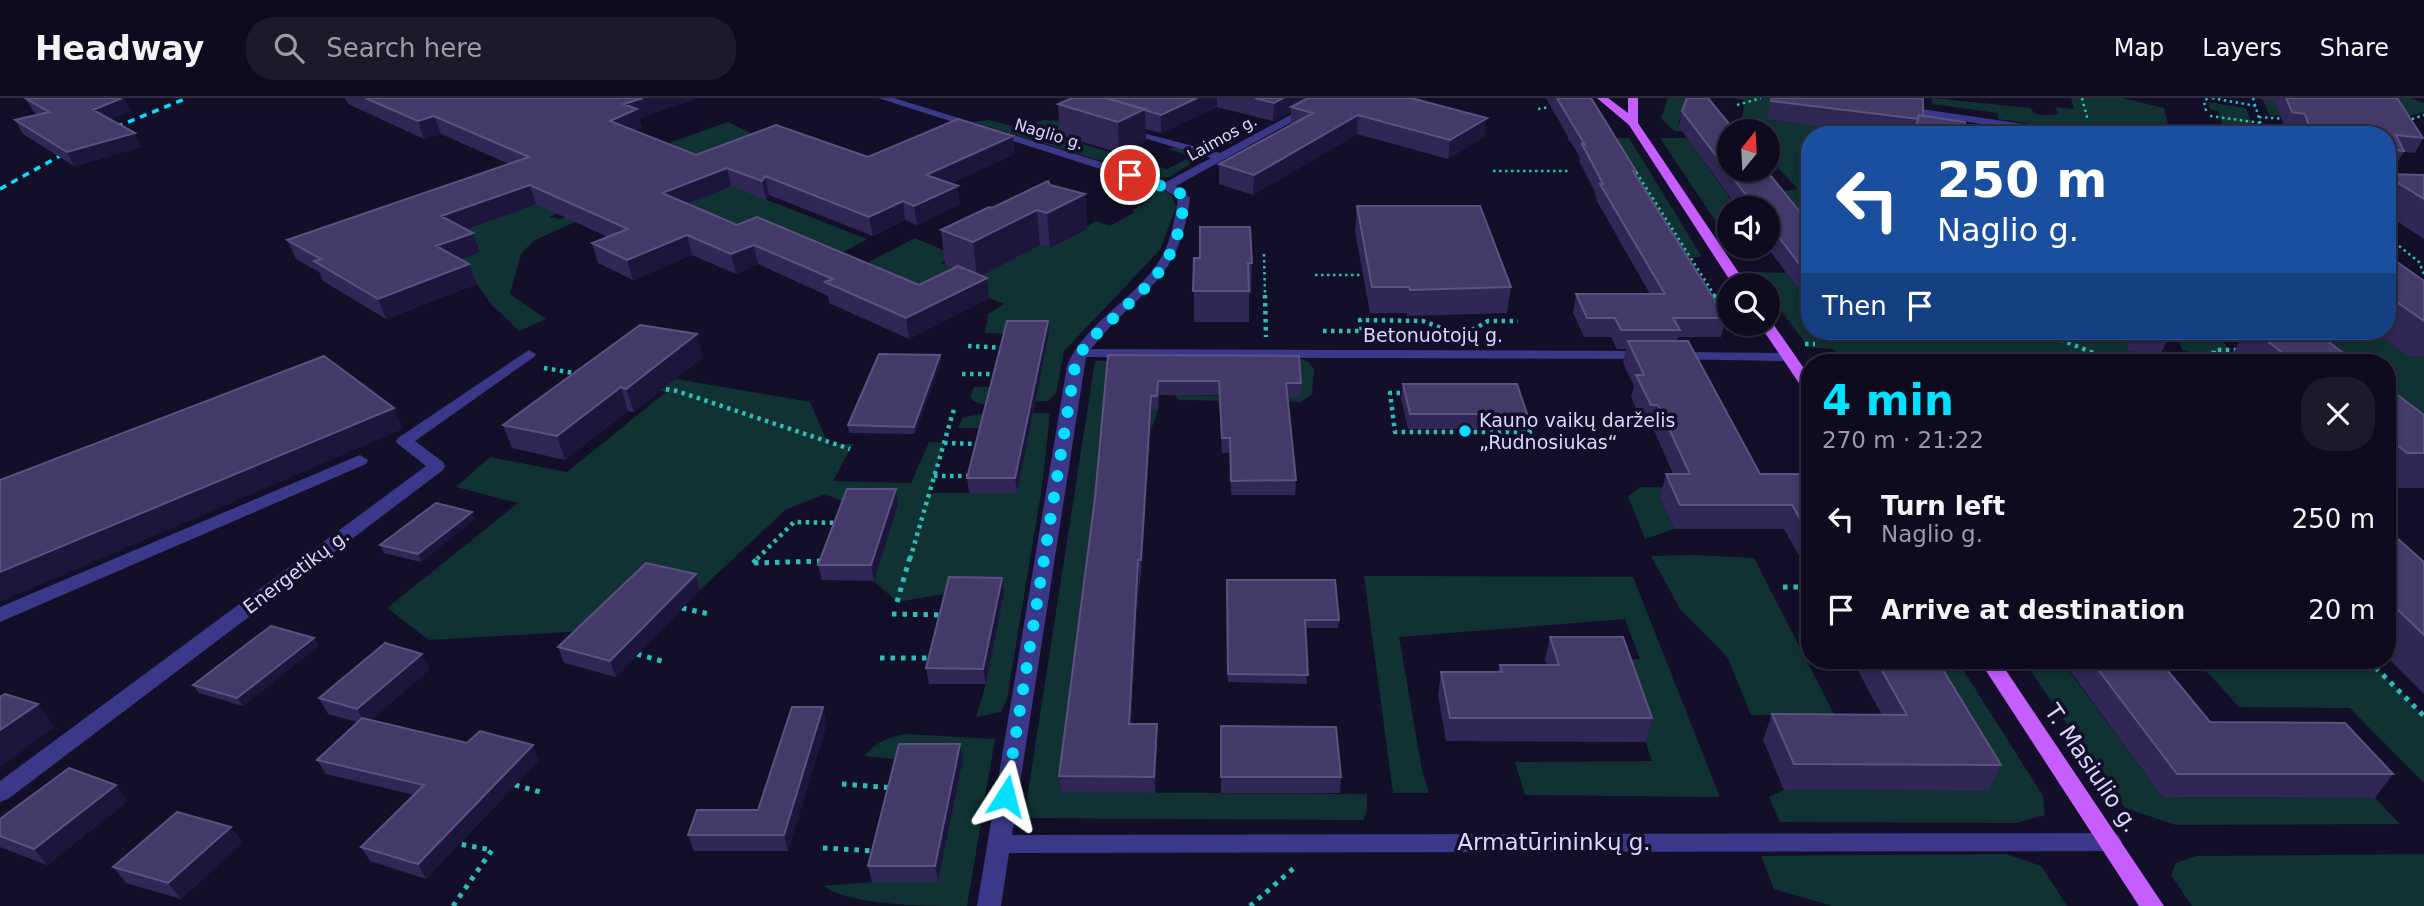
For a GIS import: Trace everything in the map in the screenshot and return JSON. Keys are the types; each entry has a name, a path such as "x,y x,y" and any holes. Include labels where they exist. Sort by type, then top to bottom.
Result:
{"main road":[{"path":"1602,98 1633,123 1732,273"},
{"path":"1633,98 1633,123"},
{"path":"1774,336 1801,376"},
{"name":"T. Masiulio g.","path":"1995,669 2152,906"}],"street":[{"name":"Naglio g.","path":"883,98 1167,186"},
{"name":"Laimos g.","path":"1167,186 1330,98"},
{"path":"1892,107 2018,126"},
{"path":"1106,124 1219,156"},
{"path":"989,906 1075,366 1079,353 1155,278 1169,259 1181,227 1184,198 1167,186"},
{"name":"Betonuotojų g.","path":"1079,353 1787,357"},
{"name":"Energetikų g.","path":"0,793 437,466 404,441 523,358"},
{"path":"0,615 360,460"},
{"name":"Armatūrininkų g.","path":"999,844 2110,842"}],"path":[{"path":"1738,105 1761,98"},
{"path":"2082,98 2089,122"},
{"path":"2206,111 2204,101 2210,98 2256,106"},
{"path":"2253,98 2262,126"},
{"path":"1538,109 1549,107"},
{"path":"2398,123 2424,115"},
{"path":"2210,116 2261,123"},
{"path":"2259,117 2296,120"},
{"path":"1632,165 1717,300"},
{"path":"1493,171 1571,171"},
{"path":"2399,246 2419,262 2424,274 2413,277"},
{"path":"1264,254 1266,344"},
{"path":"1315,275 1379,275"},
{"path":"1323,331 1362,331 1360,320 1423,321 1461,336 1488,321 1518,321"},
{"path":"2062,340 2096,354"},
{"path":"968,346 1006,348"},
{"path":"2213,354 2214,350 2241,350"},
{"path":"523,358 583,375"},
{"path":"962,374 999,374"},
{"path":"650,386 677,391 850,449"},
{"path":"1417,393 1391,393 1389,397 1395,432 1530,432 1523,408"},
{"path":"897,602 954,409"},
{"path":"944,443 981,444"},
{"path":"934,476 973,476"},
{"path":"829,561 753,563 793,522 843,523"},
{"path":"1783,587 1801,587"},
{"path":"682,608 709,614"},
{"path":"892,614 946,615"},
{"path":"637,654 665,663"},
{"path":"880,658 935,658"},
{"path":"2377,669 2424,716"},
{"path":"842,784 896,788"},
{"path":"515,785 544,793"},
{"path":"1250,906 1324,843"},
{"path":"453,906 492,850 459,844"},
{"path":"823,848 880,851"}],"green space":[{"path":"1668,98 1689,98 1678,123 1715,129 1717,134 1674,131 1661,118"},
{"path":"1733,98 1777,98 1768,114 1773,119 1742,119 1745,100"},
{"path":"1932,98 2030,108 2036,114 2043,115 2058,114 2055,107 2074,109 2071,98 2122,98 2164,108 2168,126 2043,126 1998,119 1998,113 1932,104"},
{"path":"2262,98 2410,98 2424,103 2424,112 2366,121 2269,115"},
{"path":"2208,102 2246,108 2253,126 2223,126 2218,111 2210,109"},
{"path":"989,120 1020,128 1043,120 1086,122 1056,136 1167,169 1191,157 1170,149 1174,147 1203,156 1169,177 1158,178 973,122"},
{"path":"1780,121 1823,126 1801,126 1801,211 1785,191 1798,189 1780,170"},
{"path":"728,122 753,134 549,217 560,219 676,176 705,197 731,186 867,239 824,263 675,200 575,222 533,241 521,254 510,294 546,319 519,331 491,304 477,284 444,266 448,236 661,158 646,151"},
{"path":"1567,137 1629,138 1702,257 1672,257 1637,201 1597,201 1593,188 1606,142 1569,142"},
{"path":"1660,138 1687,138 1728,196 1717,196 1717,223"},
{"path":"1117,177 1163,190 1172,196 1176,207 1160,250 1064,351 1056,393 1048,401 982,404 970,397 974,387 1038,386 1009,334 985,333 988,314 1004,304 961,286 932,300 857,268 915,238 955,255 940,263 962,272 1037,244 1050,248 1096,221 1110,226 1145,203 1106,193 1109,178"},
{"path":"1752,272 1786,273 1801,294 1801,338 1780,309 1780,273"},
{"path":"1803,340 2124,340 2129,351 2151,354 1839,354 1834,349 1808,347"},
{"path":"2178,340 2222,340 2232,354 2199,354 2183,351"},
{"path":"2313,340 2386,340 2408,356 2424,356 2424,430 2396,416 2396,354 2331,354"},
{"path":"1302,359 1309,362 1314,369 1312,394 1301,402 1178,400 1175,395 1300,397 1176,369 1104,409 1158,410 1151,430 1105,431 1089,576 1141,575 1137,606 1083,606 1076,681 1133,681 1131,697 1061,792 1367,794 1367,812 1363,820 1024,818 1095,361"},
{"path":"601,366 810,402 828,444 853,444 833,481 911,483 929,442 944,443 930,493 1016,493 1030,428 958,428 963,417 1050,413 1042,487 1007,699 1001,712 976,717 986,684 951,593 897,602 874,581 898,504 850,504 825,494 785,510 700,590 651,578 602,626 569,632 429,640 387,608 518,503 456,487 490,457 567,472 666,392 591,375"},
{"path":"1641,487 1801,490 1660,497 1674,529 1645,539 1628,496"},
{"path":"1651,556 1754,558 1801,650 1801,669 1811,669 1834,714 1751,715 1728,658 1680,609"},
{"path":"1364,576 1633,577 1720,797 1525,795 1515,762 1652,761 1617,659 1640,659 1625,619 1399,637 1422,770 1429,793 1393,793"},
{"path":"1915,669 1963,669 2043,796 2045,815 2016,823 1780,822 1769,797 1784,790 1987,791"},
{"path":"2029,669 2068,669 2162,797 2375,798 2400,824 2176,825 2125,808"},
{"path":"2204,669 2377,669 2424,716 2424,783 2350,708 2239,707"},
{"path":"906,734 995,739 967,906 870,901 836,893 824,886 872,882 938,882 903,760 864,756 883,741"},
{"path":"2006,854 2041,866 2067,906 1833,906 1774,889 1761,856"},
{"path":"2424,854 2424,906 2192,906 2171,875 2176,863 2196,856"}],"building":[{"path":"25,98 122,98 93,110 135,133 67,152 15,120 49,112"},
{"path":"365,98 643,98 624,104 637,109 610,121 696,155 776,125 868,157 958,119 1013,136 926,175 958,186 914,206 903,201 869,217 765,176 762,181 727,168 662,193 737,225 757,217 919,285 958,266 987,278 906,318 825,282 833,279 754,245 731,254 687,235 627,260 592,243 628,229 530,185 441,216 473,233 436,246 469,264 378,299 314,261 321,259 287,240 529,157 434,116 418,121"},
{"path":"1072,98 1106,98 1145,109 1118,122 1058,104"},
{"path":"1106,98 1197,98 1161,115"},
{"path":"1255,98 1283,98 1274,103"},
{"path":"1308,98 1411,98 1487,118 1450,140 1358,115 1254,175 1219,164 1313,113 1291,107"},
{"path":"1557,98 1591,98 1636,171 1633,171 1717,304 1717,318 1673,318 1680,330 1621,330 1615,318 1587,318 1576,294 1665,294 1600,184 1603,184 1582,144 1585,145"},
{"path":"1687,98 1708,98 1725,119 1717,119 1717,157 1682,111"},
{"path":"1772,98 1917,98 1923,99 1923,116 1919,115 1918,119 1771,101"},
{"path":"2286,98 2397,98 2423,138 2396,135 2396,126 2309,126 2305,114 2292,112"},
{"path":"1919,115 1965,122 1964,126 1916,126"},
{"path":"2396,135 2404,151 2396,150"},
{"path":"2396,174 2424,175 2424,199 2396,182"},
{"path":"1048,181 1050,185 1085,194 1047,213 1037,210 973,242 941,230 989,207 992,208"},
{"path":"1736,182 1776,182 1801,213 1801,266 1780,239 1780,196 1747,196"},
{"path":"1357,206 1480,206 1511,287 1410,290 1409,287 1372,287"},
{"path":"1200,227 1250,227 1252,263 1248,263 1249,291 1193,291 1194,258 1200,258"},
{"path":"2396,261 2424,281 2424,321 2396,301"},
{"path":"1007,321 1048,321 1015,478 967,478"},
{"path":"640,325 697,334 626,389 621,387 557,436 503,425"},
{"path":"2266,340 2326,340 2344,354 2284,354"},
{"path":"1628,341 1688,341 1760,474 1801,474 1801,520 1792,505 1680,505 1666,474 1690,474 1658,405 1651,405 1636,375 1644,375"},
{"path":"879,354 940,355 914,427 848,425"},
{"path":"1108,355 1299,356 1301,383 1286,383 1296,480 1231,481 1230,438 1222,438 1219,381 1158,381 1157,396 1151,396 1129,724 1157,724 1154,777 1059,776 1095,498"},
{"path":"324,356 394,408 0,572 0,480"},
{"path":"1403,384 1517,384 1527,414 1410,414"},
{"path":"2396,394 2424,415 2424,453 2407,453 2396,444"},
{"path":"847,489 896,489 871,565 818,565"},
{"path":"436,503 472,512 418,554 380,545"},
{"path":"2396,537 2424,562 2424,635 2396,608"},
{"path":"646,563 696,574 610,661 558,647"},
{"path":"949,577 1002,578 983,669 926,668"},
{"path":"1227,580 1335,580 1339,620 1305,620 1308,675 1228,674"},
{"path":"271,626 314,638 237,698 193,685"},
{"path":"1550,637 1623,637 1652,718 1450,718 1441,672 1502,672 1500,665 1559,665"},
{"path":"385,643 422,654 357,709 319,698"},
{"path":"1881,669 1942,669 2001,765 1794,764 1772,714 1907,715"},
{"path":"2098,669 2166,669 2210,722 2345,723 2393,774 2177,774"},
{"path":"5,694 38,704 0,730 0,697"},
{"path":"792,707 823,707 784,835 688,835 697,810 758,810"},
{"path":"362,718 467,743 480,731 533,745 418,864 361,847 424,785 317,760"},
{"path":"1221,726 1336,727 1341,777 1221,777"},
{"path":"899,744 960,744 935,866 868,866"},
{"path":"69,768 116,785 34,849 0,836 0,819"},
{"path":"177,812 231,827 168,883 113,867"}],"railway":[{"path":"104,132 187,98"},
{"path":"0,189 76,147"}],"place":[{"name":"Kauno vaikų darželis „Rudnosiukas“","path":"1465,431"}],"route":[{"path":"1006,796 1075,366 1079,353 1086,344 1155,278 1169,259 1181,227 1184,198 1179,192 1130,175"}]}
